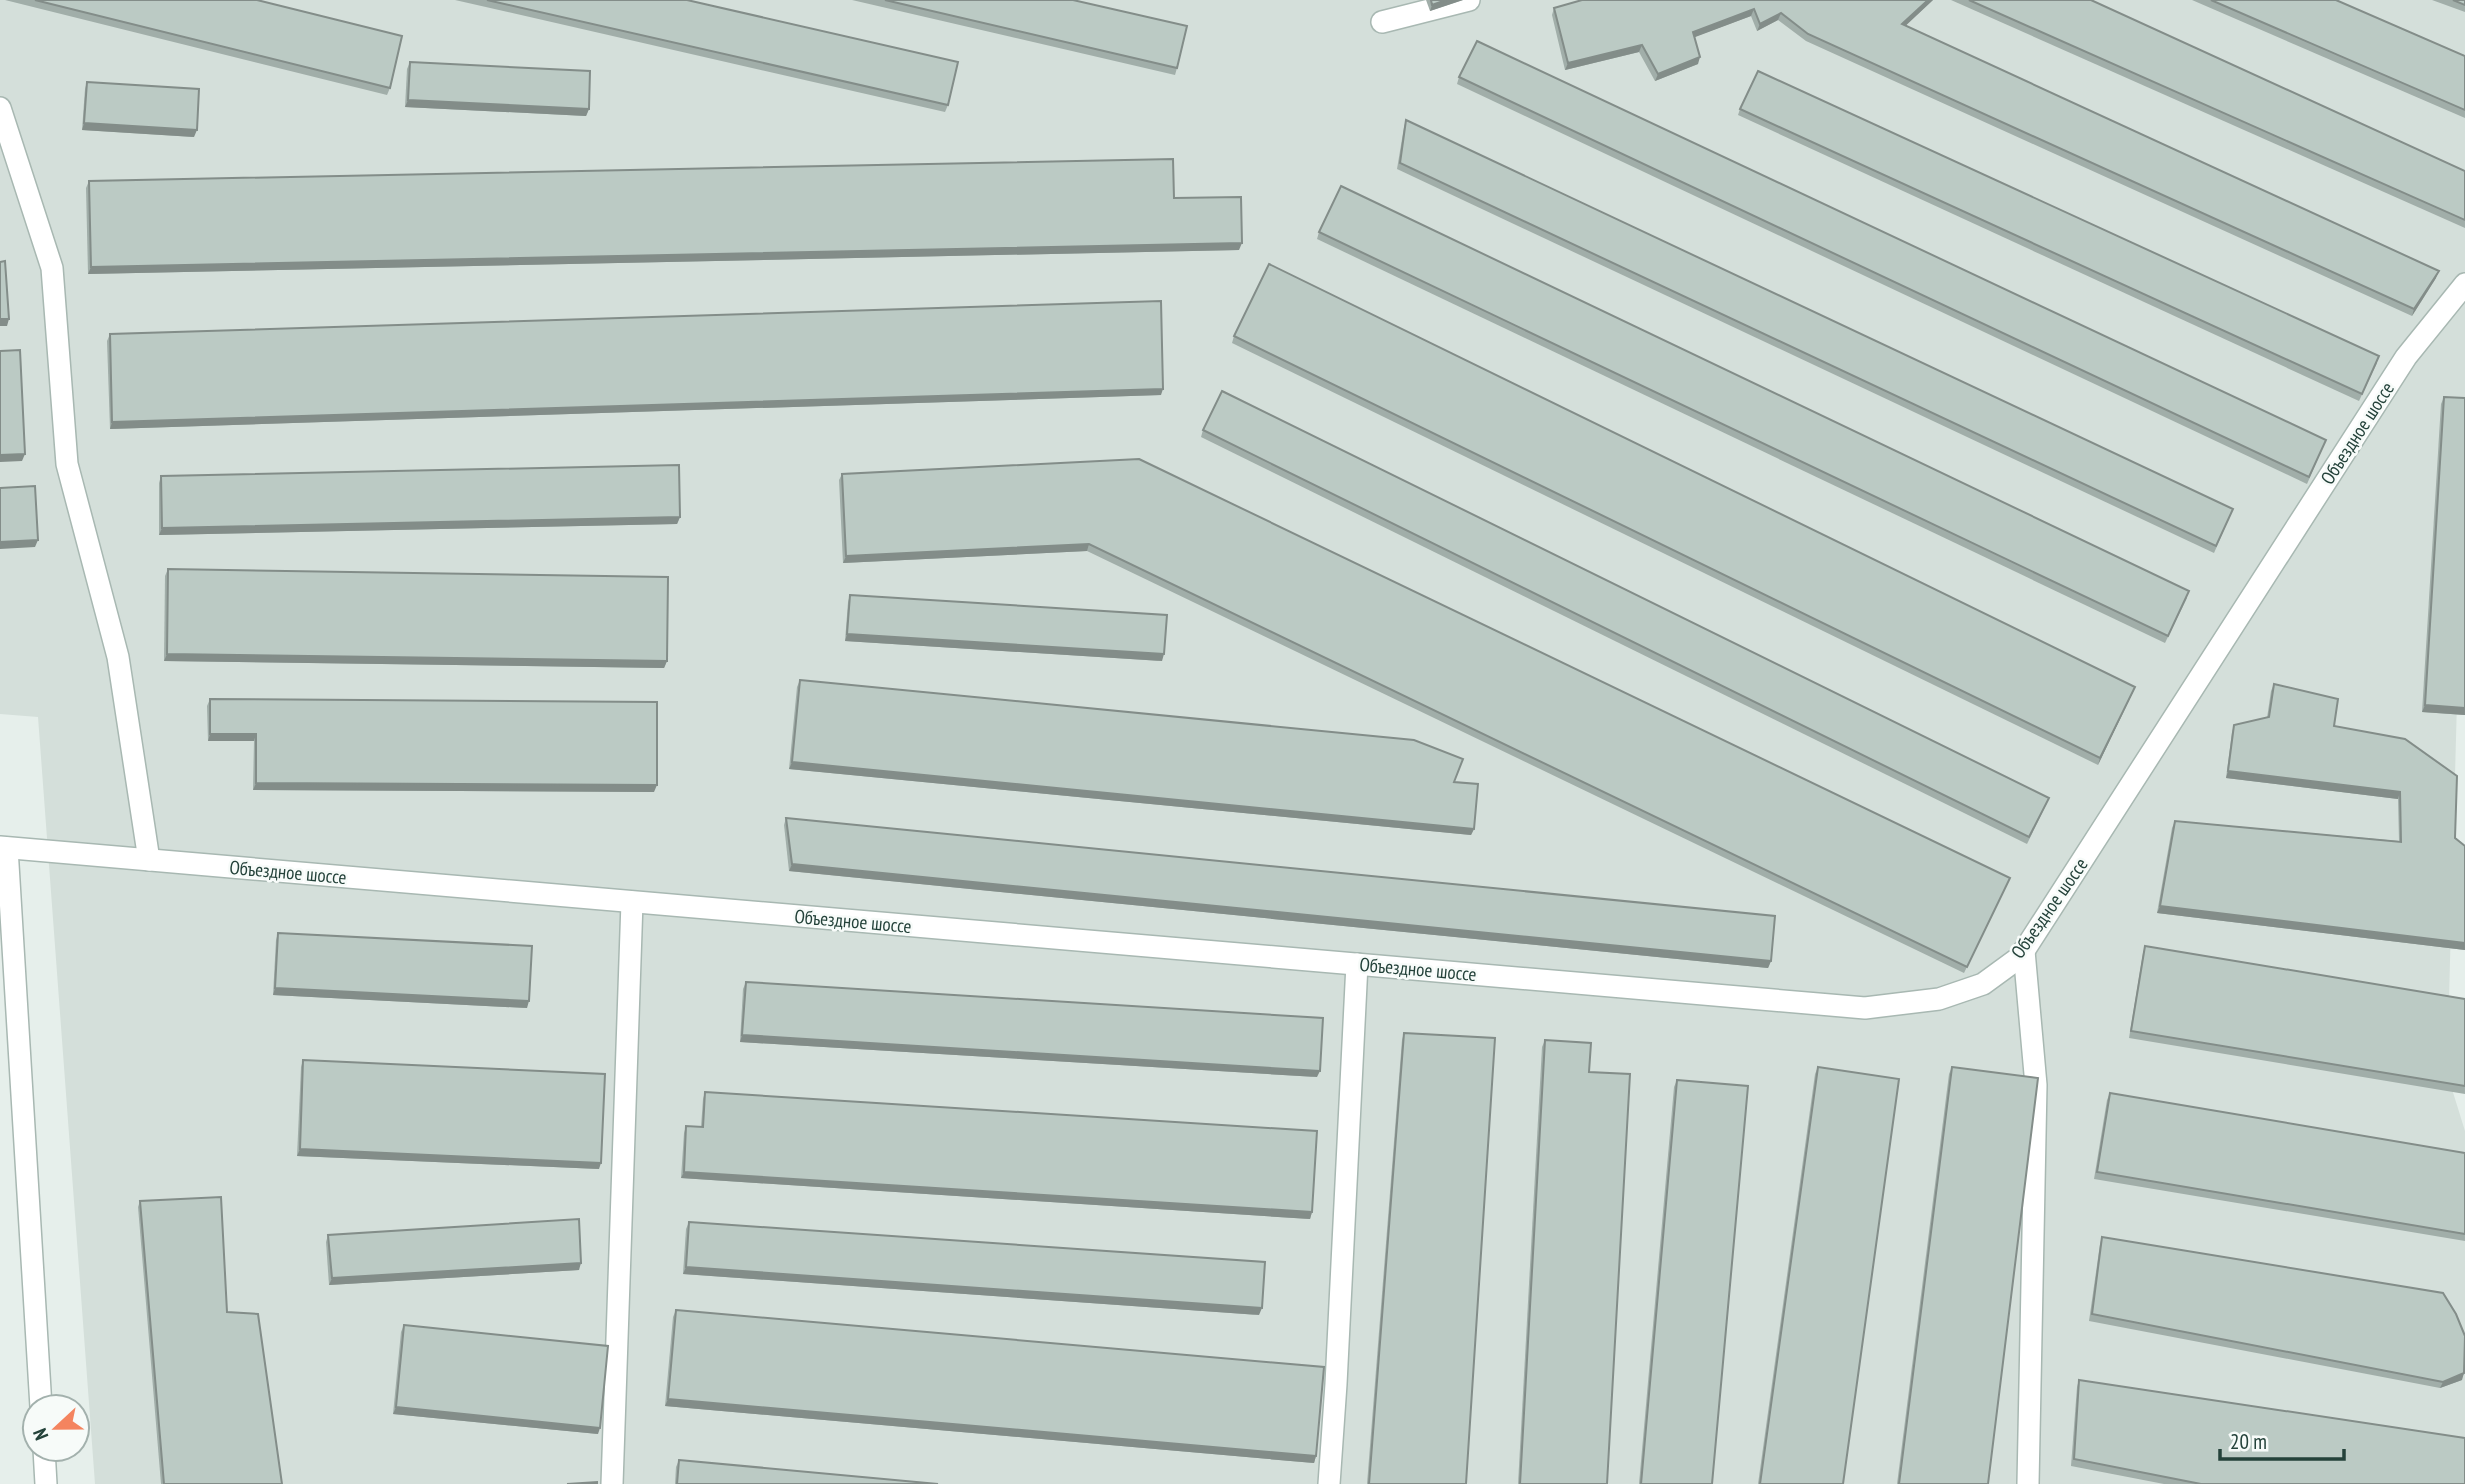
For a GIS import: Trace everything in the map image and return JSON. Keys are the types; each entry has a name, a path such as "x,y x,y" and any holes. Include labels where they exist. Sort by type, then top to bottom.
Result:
{"street":[{"path":"1382,22 1469,0"},
{"path":"0,108 52,268 67,464 118,657 149,860"},
{"name":"Объездное шоссе","path":"3,848 1866,1008 1939,999 1983,985 2020,957 2406,358 2465,285"},
{"path":"3,848 40,1393"},
{"path":"612,1484 632,902"},
{"path":"2024,951 2036,1085 2028,1484"},
{"path":"1329,1484 1357,964"},
{"path":"45,1463 46,1484"}],"shaded area":[{"path":"0,0 2465,0 2465,404 2447,1073 2465,1131 2465,1484 95,1484 91,1393 88,1393 38,717 0,714"}],"building":[{"path":"35,0 257,0 402,36 390,88"},
{"path":"487,0 687,0 958,62 948,105"},
{"path":"885,0 1073,0 1187,26 1177,68"},
{"path":"1431,0 1446,0 1432,5"},
{"path":"1582,0 1928,0 1902,24 2439,271 2414,309 1808,34 1781,13 1760,24 1754,9 1693,32 1700,57 1658,74 1642,45 1568,63 1554,8"},
{"path":"1969,0 2091,0 2465,171 2465,220"},
{"path":"2211,0 2336,0 2465,56 2465,110"},
{"path":"1477,41 2326,440 2309,477 1459,77"},
{"path":"410,62 590,71 589,109 408,100"},
{"path":"1758,71 2379,356 2362,394 1740,109"},
{"path":"87,82 199,89 197,130 84,123"},
{"path":"1406,120 2233,509 2216,546 1400,163"},
{"path":"1173,159 1174,198 1241,197 1242,243 91,267 89,181"},
{"path":"1341,186 2189,591 2168,636 1319,232"},
{"path":"5,261 9,319 0,319 0,262"},
{"path":"1269,264 2135,687 2100,758 1234,336"},
{"path":"1161,301 1163,389 112,422 110,334"},
{"path":"20,350 25,454 0,455 0,351"},
{"path":"1222,391 2049,798 2029,837 1203,430"},
{"path":"2444,397 2465,398 2465,708 2425,705"},
{"path":"1139,459 2010,878 1967,967 1089,544 846,556 842,474"},
{"path":"679,465 680,517 162,528 161,476"},
{"path":"35,486 38,540 0,542 0,488"},
{"path":"168,569 668,577 667,661 167,654"},
{"path":"850,595 1167,615 1164,654 847,634"},
{"path":"800,680 1414,740 1463,759 1454,782 1478,784 1474,829 792,762"},
{"path":"2274,684 2338,699 2334,726 2405,739 2457,776 2455,838 2465,846 2465,943 2160,906 2175,821 2401,842 2400,792 2228,771 2234,725 2269,717"},
{"path":"210,699 657,702 657,785 256,783 256,734 210,734"},
{"path":"786,818 1775,916 1771,961 792,864"},
{"path":"278,933 532,946 529,1001 275,988"},
{"path":"2145,946 2465,999 2465,1086 2131,1031"},
{"path":"746,982 1323,1018 1320,1071 742,1035"},
{"path":"1404,1033 1495,1038 1466,1484 1369,1484"},
{"path":"1545,1040 1591,1043 1589,1072 1630,1074 1607,1484 1520,1484"},
{"path":"303,1060 605,1074 601,1163 300,1149"},
{"path":"1818,1067 1899,1079 1843,1484 1760,1484"},
{"path":"1952,1067 2038,1078 1988,1484 1899,1484"},
{"path":"1677,1080 1748,1086 1712,1484 1641,1484"},
{"path":"705,1092 1317,1131 1312,1212 684,1172 686,1126 703,1127"},
{"path":"2110,1093 2465,1153 2465,1234 2097,1172"},
{"path":"221,1197 227,1312 258,1314 282,1484 164,1484 140,1201"},
{"path":"579,1219 581,1263 332,1278 328,1235"},
{"path":"689,1222 1265,1262 1262,1308 686,1267"},
{"path":"2102,1237 2443,1293 2465,1336 2464,1373 2443,1382 2092,1314"},
{"path":"676,1310 1324,1367 1316,1456 668,1399"},
{"path":"404,1325 608,1346 600,1428 396,1407"},
{"path":"2079,1380 2465,1438 2465,1484 2201,1484 2074,1459"},
{"path":"679,1460 938,1484 677,1484"}]}
